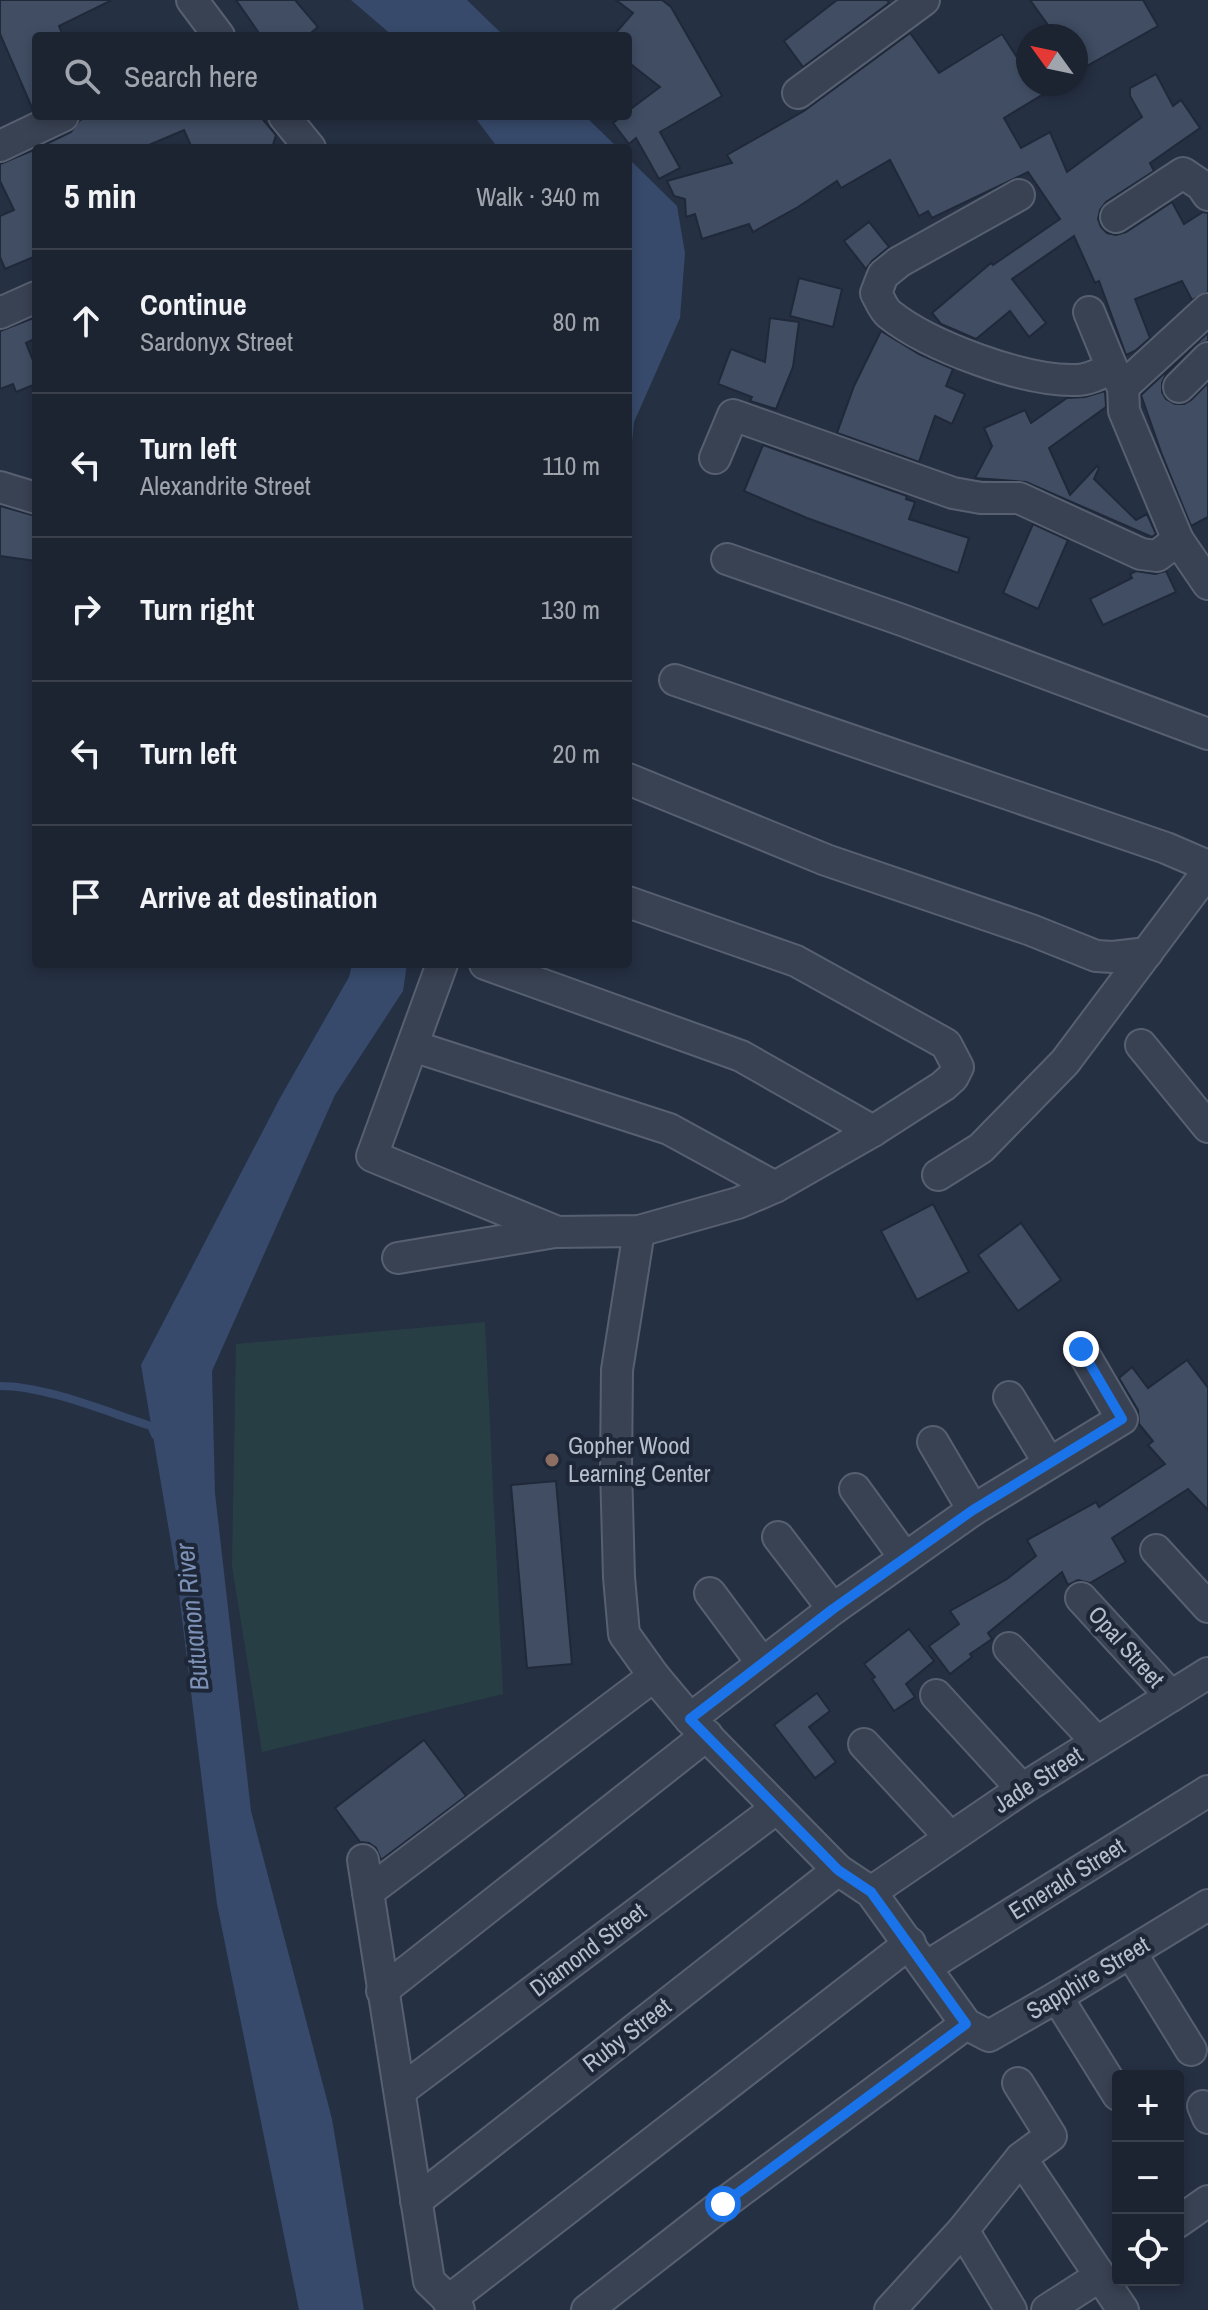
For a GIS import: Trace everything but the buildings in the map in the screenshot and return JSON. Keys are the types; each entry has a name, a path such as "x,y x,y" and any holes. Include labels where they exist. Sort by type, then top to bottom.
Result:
{"street":[{"path":"192,0 216,32"},
{"path":"798,93 924,0"},
{"path":"0,146 55,120"},
{"path":"287,120 307,144"},
{"path":"1116,217 1183,173 1201,185 1208,195"},
{"path":"1019,195 899,262 883,275 876,293 887,313 952,351 1022,371 1064,379 1084,379 1118,377 1208,309"},
{"path":"0,313 32,299"},
{"path":"1089,312 1118,377 1124,411 1178,540 1208,584"},
{"path":"1179,387 1208,358"},
{"path":"715,458 733,415 953,493 981,498 1019,498 1141,554 1157,556 1178,540"},
{"path":"0,487 32,497"},
{"path":"727,559 1208,734"},
{"path":"675,680 1166,848 1208,868 1065,1062 981,1148 938,1175"},
{"path":"632,781 826,860 1031,930 1096,956 1147,953"},
{"path":"398,1258 555,1232 639,1231 738,1203 775,1187 873,1131 953,1077 958,1067 946,1044 796,961 632,903"},
{"path":"441,968 372,1156 555,1232"},
{"path":"496,968 741,1056 873,1131"},
{"path":"1141,1045 1208,1127"},
{"path":"413,1046 669,1129 775,1187"},
{"path":"587,2310 723,2204 966,2024 871,1892 838,1870 698,1727 654,1676 624,1634 616,1484 617,1370 639,1231"},
{"path":"382,1991 698,1727 762,1663 973,1510 1122,1419 1081,1349"},
{"path":"1009,1397 1049,1463"},
{"path":"933,1442 973,1510"},
{"path":"855,1489 905,1558"},
{"path":"778,1537 833,1609"},
{"path":"1156,1550 1208,1607"},
{"path":"710,1593 762,1663"},
{"name":"Opal Street","path":"1081,1598 1171,1696"},
{"path":"1009,1648 1097,1742"},
{"name":"Jade Street","path":"871,1892 1022,1789 1208,1673"},
{"path":"368,1892 654,1676"},
{"path":"936,1695 1022,1789"},
{"path":"864,1744 950,1837"},
{"name":"Emerald Street","path":"453,2306 918,1955 1208,1791"},
{"name":"Diamond Street","path":"400,2091 777,1808"},
{"path":"363,1860 429,2281 453,2306"},
{"name":"Ruby Street","path":"416,2201 838,1870"},
{"name":"Sapphire Street","path":"966,2024 989,2036 1208,1905"},
{"path":"1131,1953 1191,2050"},
{"path":"1057,1997 1112,2085"},
{"path":"900,2306 1021,2158 1051,2136 1018,2083"},
{"path":"1021,2158 1123,2310"},
{"path":"1184,2218 1208,2201"},
{"path":"963,2230 1011,2310"},
{"path":"1047,2310 1100,2276"}],"green space":[{"path":"485,1322 503,1694 262,1752 232,1566 236,1344"}],"water":[{"path":"351,0 467,0 500,32 388,32"},
{"path":"477,120 589,120 614,144 495,144"},
{"path":"632,162 677,206 685,253 680,318 634,422 632,442"},
{"name":"Butuanon River","path":"351,968 406,968 403,991 335,1095 212,1371 215,1493 251,1811 332,2119 364,2310 299,2310 217,1904 177,1578 141,1365 280,1098 349,977"}],"waterway":[{"path":"0,1386 37,1390 76,1401 151,1426 155,1435"}],"place":[{"name":"Gopher Wood Learning Center","path":"552,1460"}],"route":[{"path":"723,2204 966,2024 871,1892 838,1870 690,1719 833,1609 973,1510 1122,1419 1081,1349"}]}
